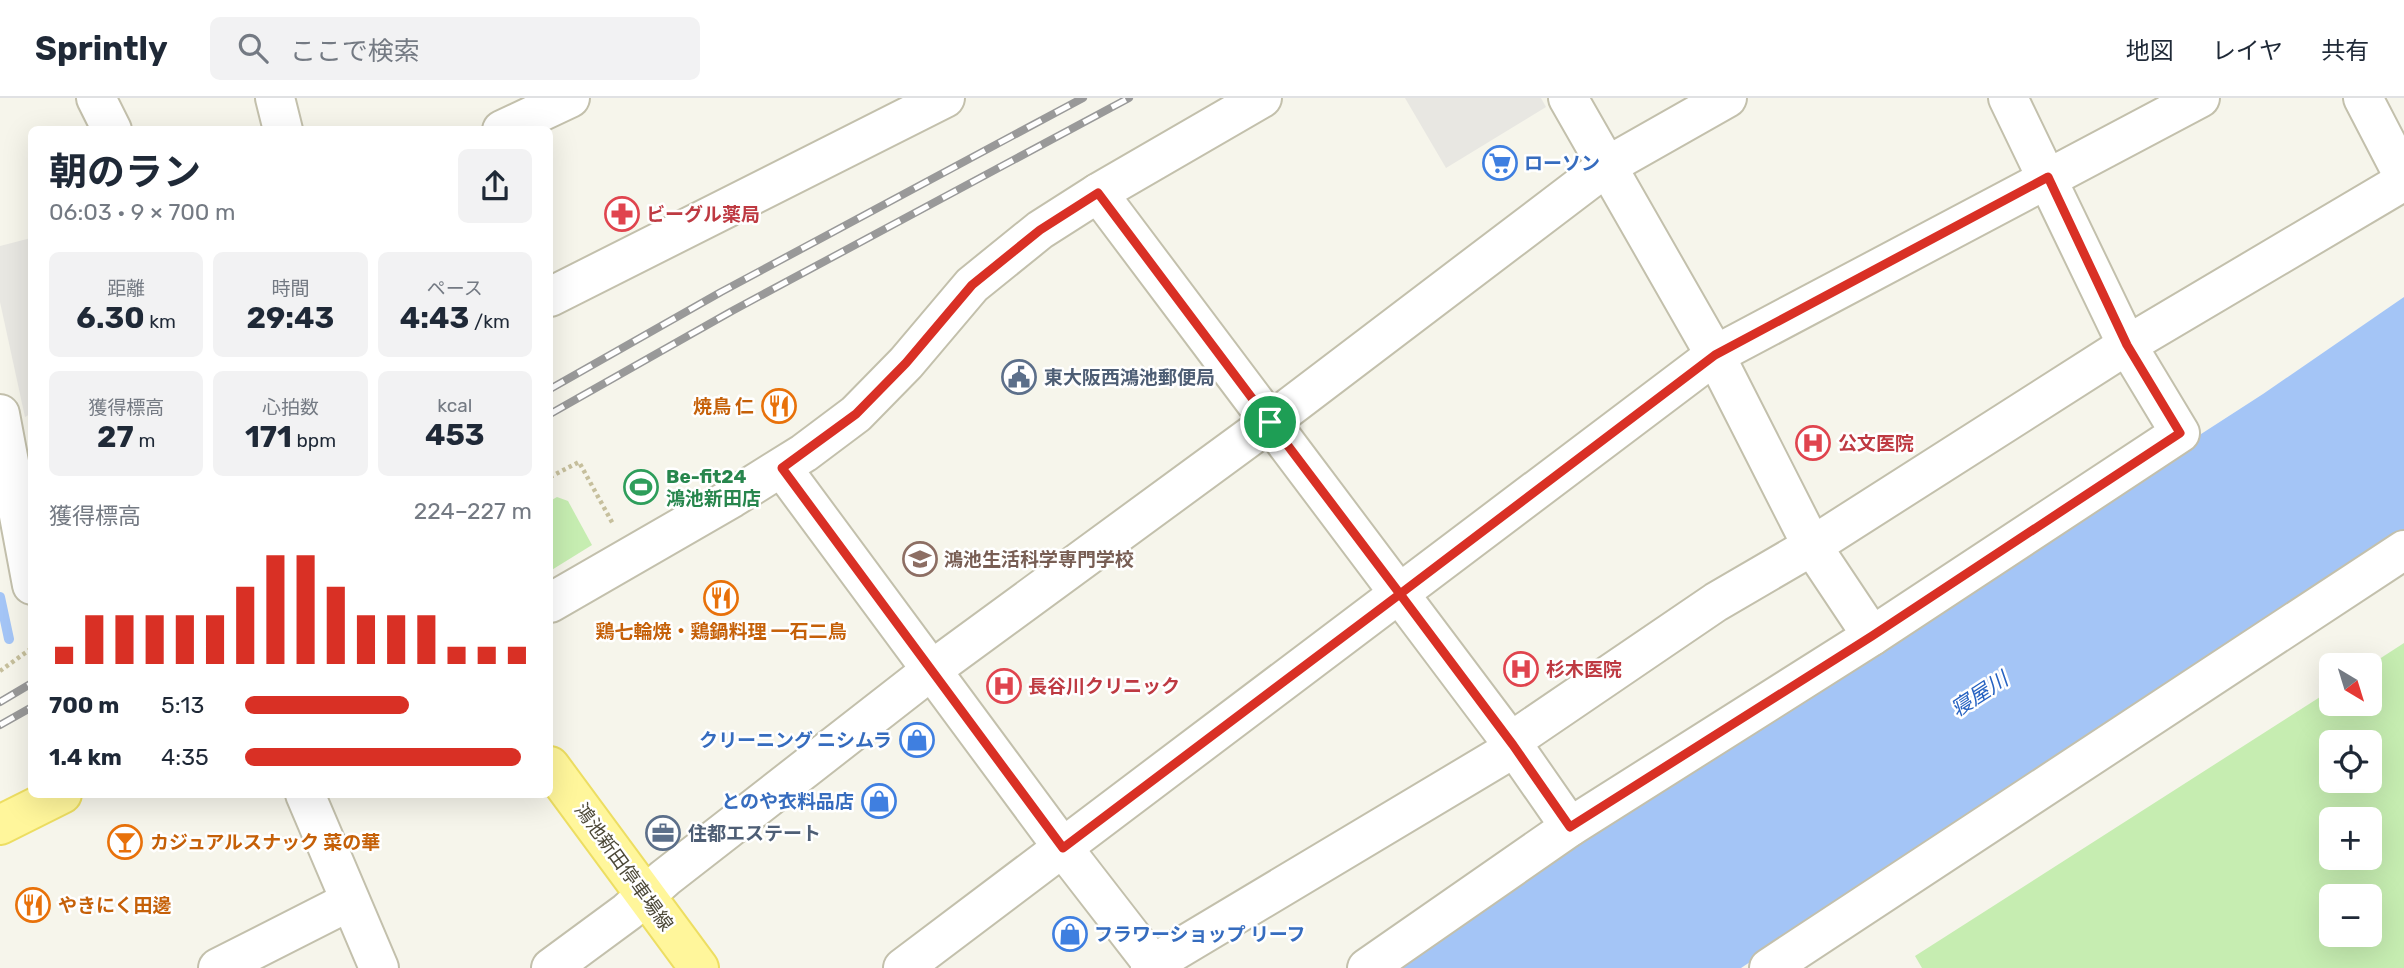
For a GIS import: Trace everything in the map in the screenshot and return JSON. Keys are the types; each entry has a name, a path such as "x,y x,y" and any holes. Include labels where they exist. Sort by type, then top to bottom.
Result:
{"main road":[{"name":"鴻池新田停車場線","path":"553,770 699,968"},
{"path":"1,821 53,798"}],"street":[{"path":"96,98 110,126"},
{"path":"275,98 282,126"},
{"path":"510,126 570,98"},
{"path":"553,296 945,98"},
{"path":"553,601 782,468 856,414 897,372 972,285 1040,230 1098,193 1262,98"},
{"path":"1568,98 1715,355 1812,546 1872,636"},
{"path":"551,968 933,669 1270,422 1606,166 1727,98"},
{"path":"1367,968 1570,827 1872,636 2180,433 2127,345 2008,98"},
{"path":"903,968 1715,355 2200,98"},
{"path":"782,468 1153,967 1499,757 1525,732 1716,601 1812,546 2127,345 2404,179 2363,98"},
{"path":"1098,193 1513,745 1570,827"},
{"path":"0,414 28,564"},
{"path":"1769,968 2404,550"},
{"path":"307,798 379,968"},
{"path":"218,968 350,901"}],"path":[{"path":"553,475 579,462 613,525"},
{"path":"0,671 28,651"}],"green space":[{"path":"557,497 568,501 592,545 553,569 553,499"},
{"path":"2404,643 2404,968 1922,968 1915,956 2319,698 2319,716 2382,716 2382,657"}],"shaded area":[{"path":"1405,98 1541,98 1546,107 1446,168"},
{"path":"28,239 28,415 25,417 0,302 0,246"}],"water":[{"name":"寝屋川","path":"2404,297 2404,532 1741,968 1387,968 1958,591 2263,394"}],"waterway":[{"path":"0,597 9,639"}],"railway":[{"path":"553,387 721,292 1083,98"},
{"path":"553,412 732,311 1129,98"},
{"path":"0,702 28,685"},
{"path":"0,725 28,709"}],"place":[{"name":"ローソン","path":"1500,163"},
{"name":"ビーグル薬局","path":"622,214"},
{"name":"東大阪西鴻池郵便局","path":"1019,377"},
{"name":"焼鳥 仁","path":"779,406"},
{"name":"公文医院","path":"1813,443"},
{"name":"Be-fit24 鴻池新田店","path":"641,487"},
{"name":"鴻池生活科学専門学校","path":"920,559"},
{"name":"鶏七輪焼・鶏鍋料理 一石二鳥","path":"721,598"},
{"name":"杉木医院","path":"1521,669"},
{"name":"長谷川クリニック","path":"1004,686"},
{"name":"クリーニング ニシムラ","path":"917,740"},
{"name":"とのや衣料品店","path":"879,801"},
{"name":"住都エステート","path":"663,833"},
{"name":"カジュアルスナック 菜の華","path":"125,842"},
{"name":"やきにく田邊","path":"33,905"},
{"name":"フラワーショップ リーフ","path":"1070,934"}],"route":[{"path":"1270,422 1098,193 1040,230 972,285 906,363 856,414 782,468 1063,848 1400,594 1513,745 1570,827 1872,636 2180,433 2127,345 2048,177 1715,355 1400,594 1270,422"}]}
